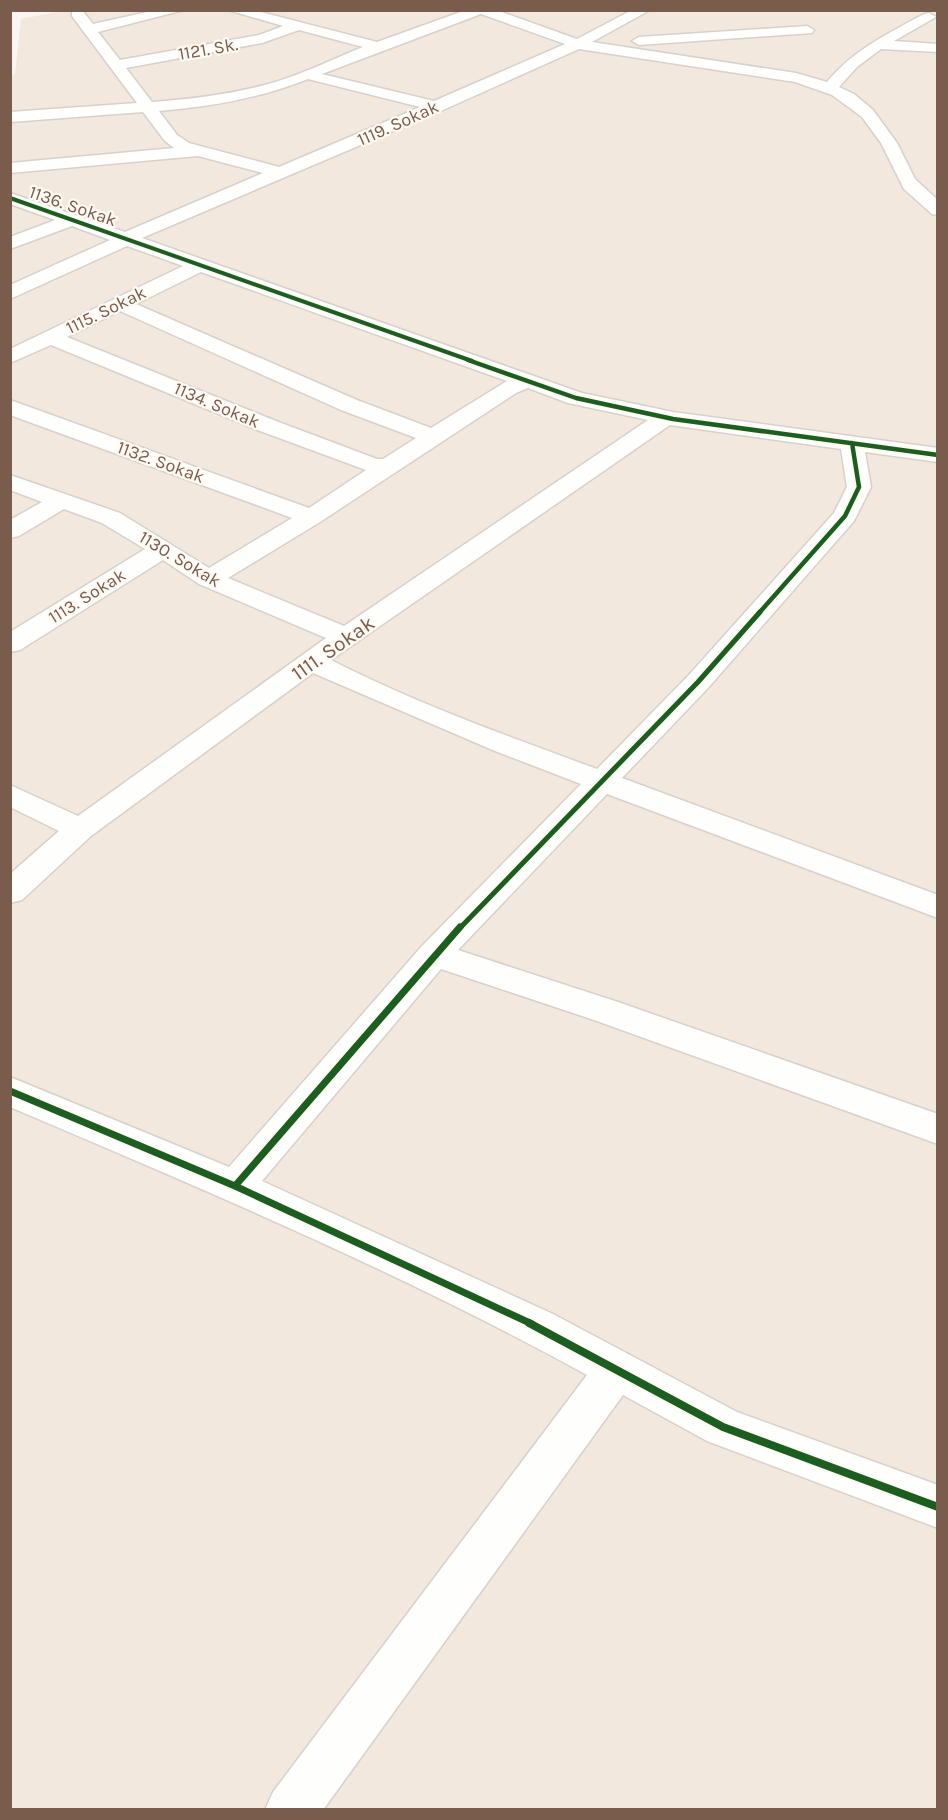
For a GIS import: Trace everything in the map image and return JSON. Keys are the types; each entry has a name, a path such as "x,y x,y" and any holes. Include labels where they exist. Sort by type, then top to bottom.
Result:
{"street":[{"path":"90,29 177,10"},
{"path":"235,10 377,46"},
{"path":"10,117 216,100 278,86 377,46 480,10 578,44 796,78 832,86 847,94 872,120 887,139 907,181 938,210"},
{"name":"1119. Sokak","path":"10,293 150,228 437,107 578,44 643,10"},
{"path":"77,13 171,138 183,147 282,173"},
{"path":"832,86 844,69 879,45 929,17"},
{"name":"1121. Sk.","path":"117,65 262,39 297,26"},
{"path":"605,48 680,36 807,30"},
{"path":"879,45 938,48"},
{"path":"309,75 437,107"},
{"path":"10,168 199,151"},
{"name":"1136. Sokak","path":"10,198 576,398 666,418 938,455"},
{"path":"10,244 72,220"},
{"name":"1115. Sokak","path":"10,357 202,264"},
{"path":"118,303 349,405 434,437"},
{"name":"1134. Sokak","path":"49,337 268,426 373,465 387,467"},
{"path":"208,579 311,517 508,388 528,381"},
{"name":"1132. Sokak","path":"10,407 311,517"},
{"name":"1111. Sokak","path":"10,892 80,829 311,661 666,418"},
{"path":"235,1186 434,954 600,780 698,682 845,516 859,487 852,443"},
{"name":"1130. Sokak","path":"10,482 111,518 208,579 333,632 350,636"},
{"path":"10,531 62,500"},
{"name":"1113. Sokak","path":"10,644 163,549"},
{"path":"311,661 348,680 484,736 938,907"},
{"path":"10,795 80,829"},
{"path":"434,954 618,1015 938,1129"},
{"path":"10,1091 235,1186 538,1327 723,1427 938,1507"},
{"path":"291,1809 616,1370"}],"shaded area":[{"path":"67,10 937,11 937,1809 11,1810 10,76 15,74 21,19"}],"cycle path":[{"path":"10,198 576,398 673,419 938,455"},
{"path":"235,1186 434,954 698,682 845,516 859,487 852,443"},
{"path":"10,1091 235,1186 538,1327 723,1427 938,1507"}]}
